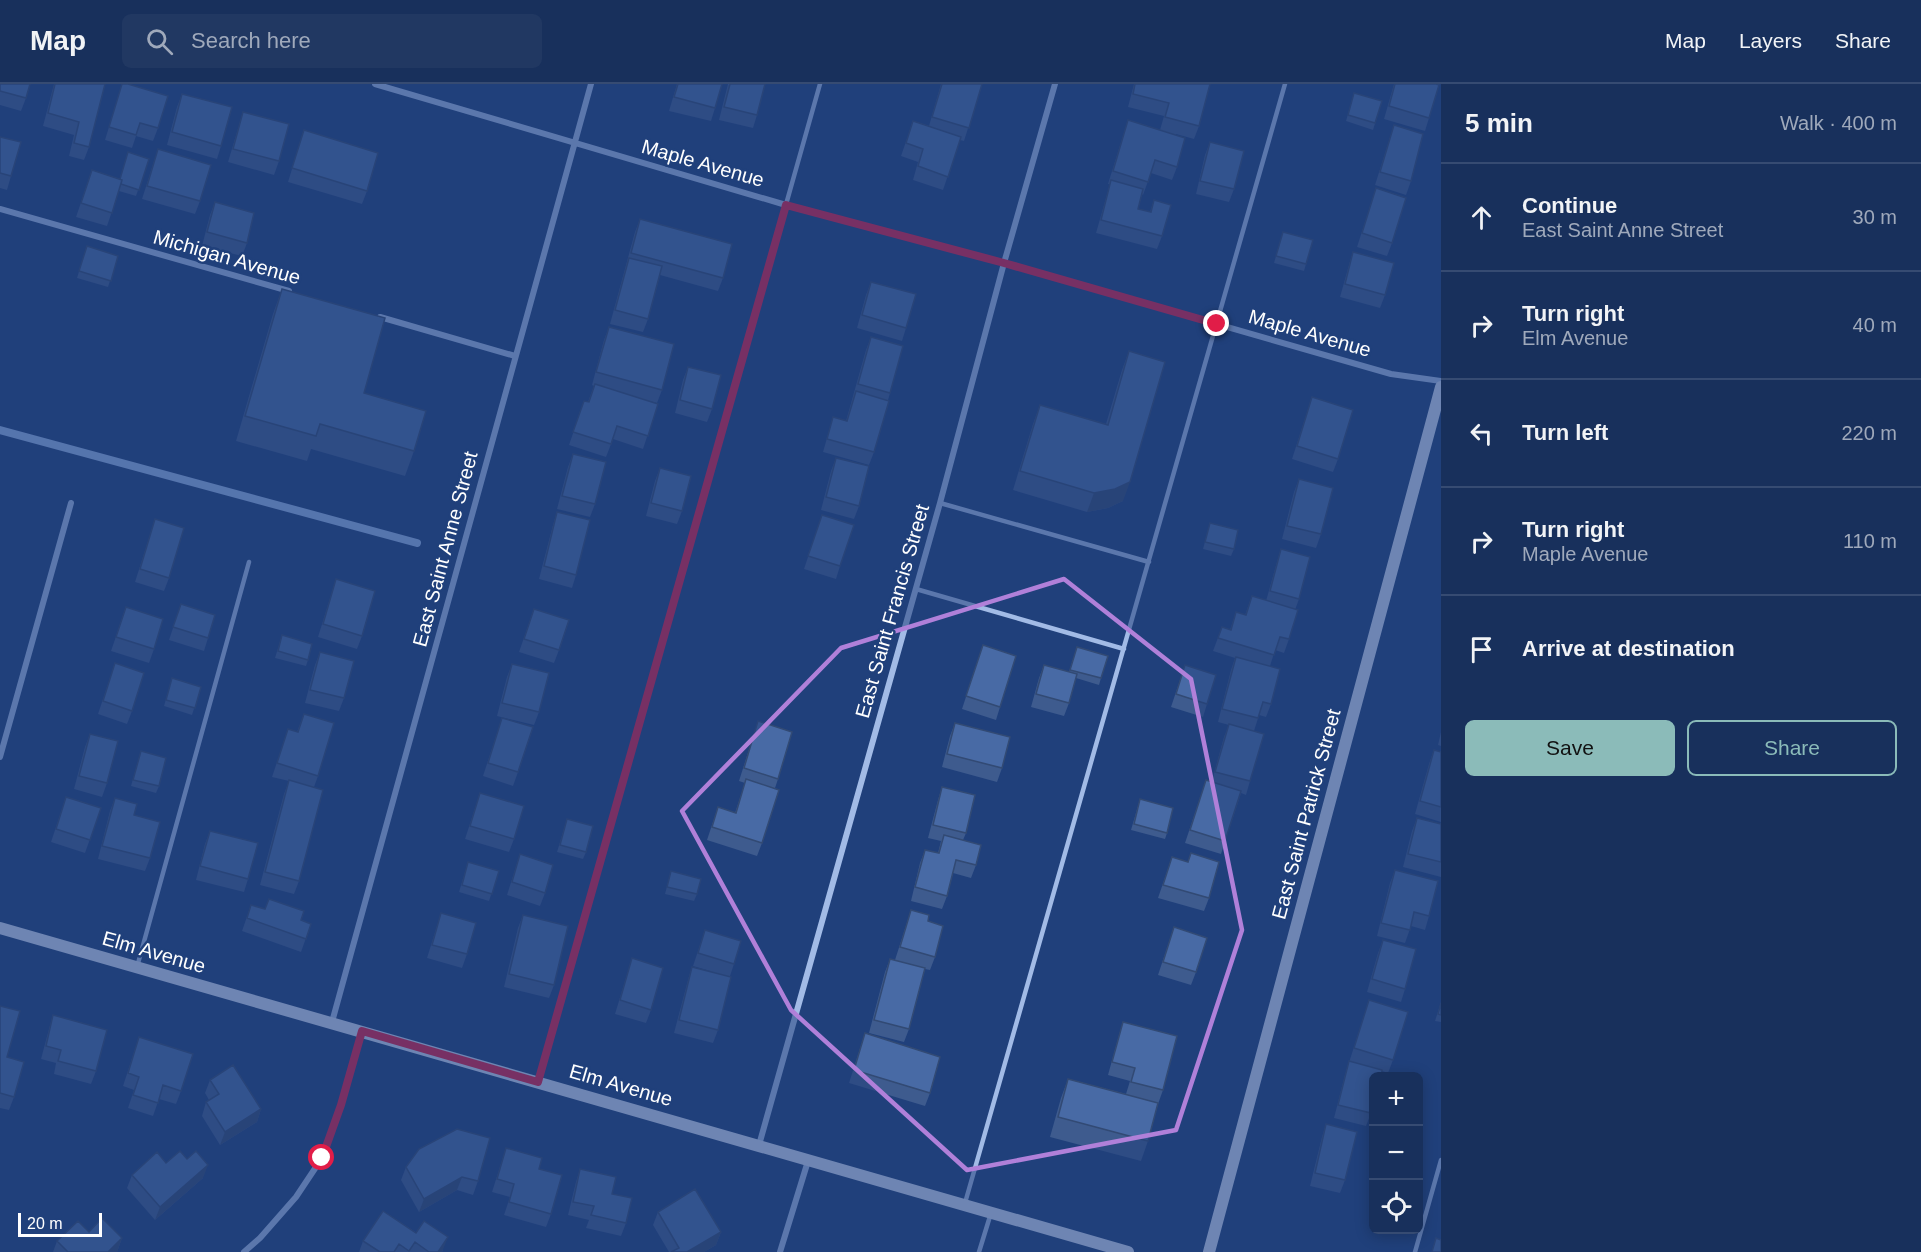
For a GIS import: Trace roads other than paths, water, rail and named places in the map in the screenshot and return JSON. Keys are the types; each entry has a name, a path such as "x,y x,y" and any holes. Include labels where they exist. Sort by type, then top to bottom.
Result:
{"street":[{"name":"Maple Avenue","path":"375,84 786,205 1004,263 1390,374 1441,381"},
{"name":"East Saint Anne Street","path":"332,1022 591,84"},
{"name":"East Saint Francis Street","path":"759,1146 1055,84"},
{"name":"Michigan Avenue","path":"0,209 297,294"},
{"path":"378,317 515,356"},
{"name":"East Saint Patrick Street","path":"1209,1252 1441,387"},
{"path":"0,757 71,503"},
{"name":"Elm Avenue","path":"0,928 1128,1252"},
{"path":"244,1252 260,1238 296,1197 322,1158 341,1105 362,1031"},
{"path":"780,1252 808,1161"}],"lane":[{"path":"538,1082 820,84"},
{"path":"964,1206 1286,84"},
{"path":"940,502 1149,562"},
{"path":"137,967 249,562"},
{"path":"916,589 1124,649"},
{"path":"1415,1252 1441,1160"},
{"path":"979,1252 991,1213"}],"waterway":[{"path":"0,430 417,543"}]}
